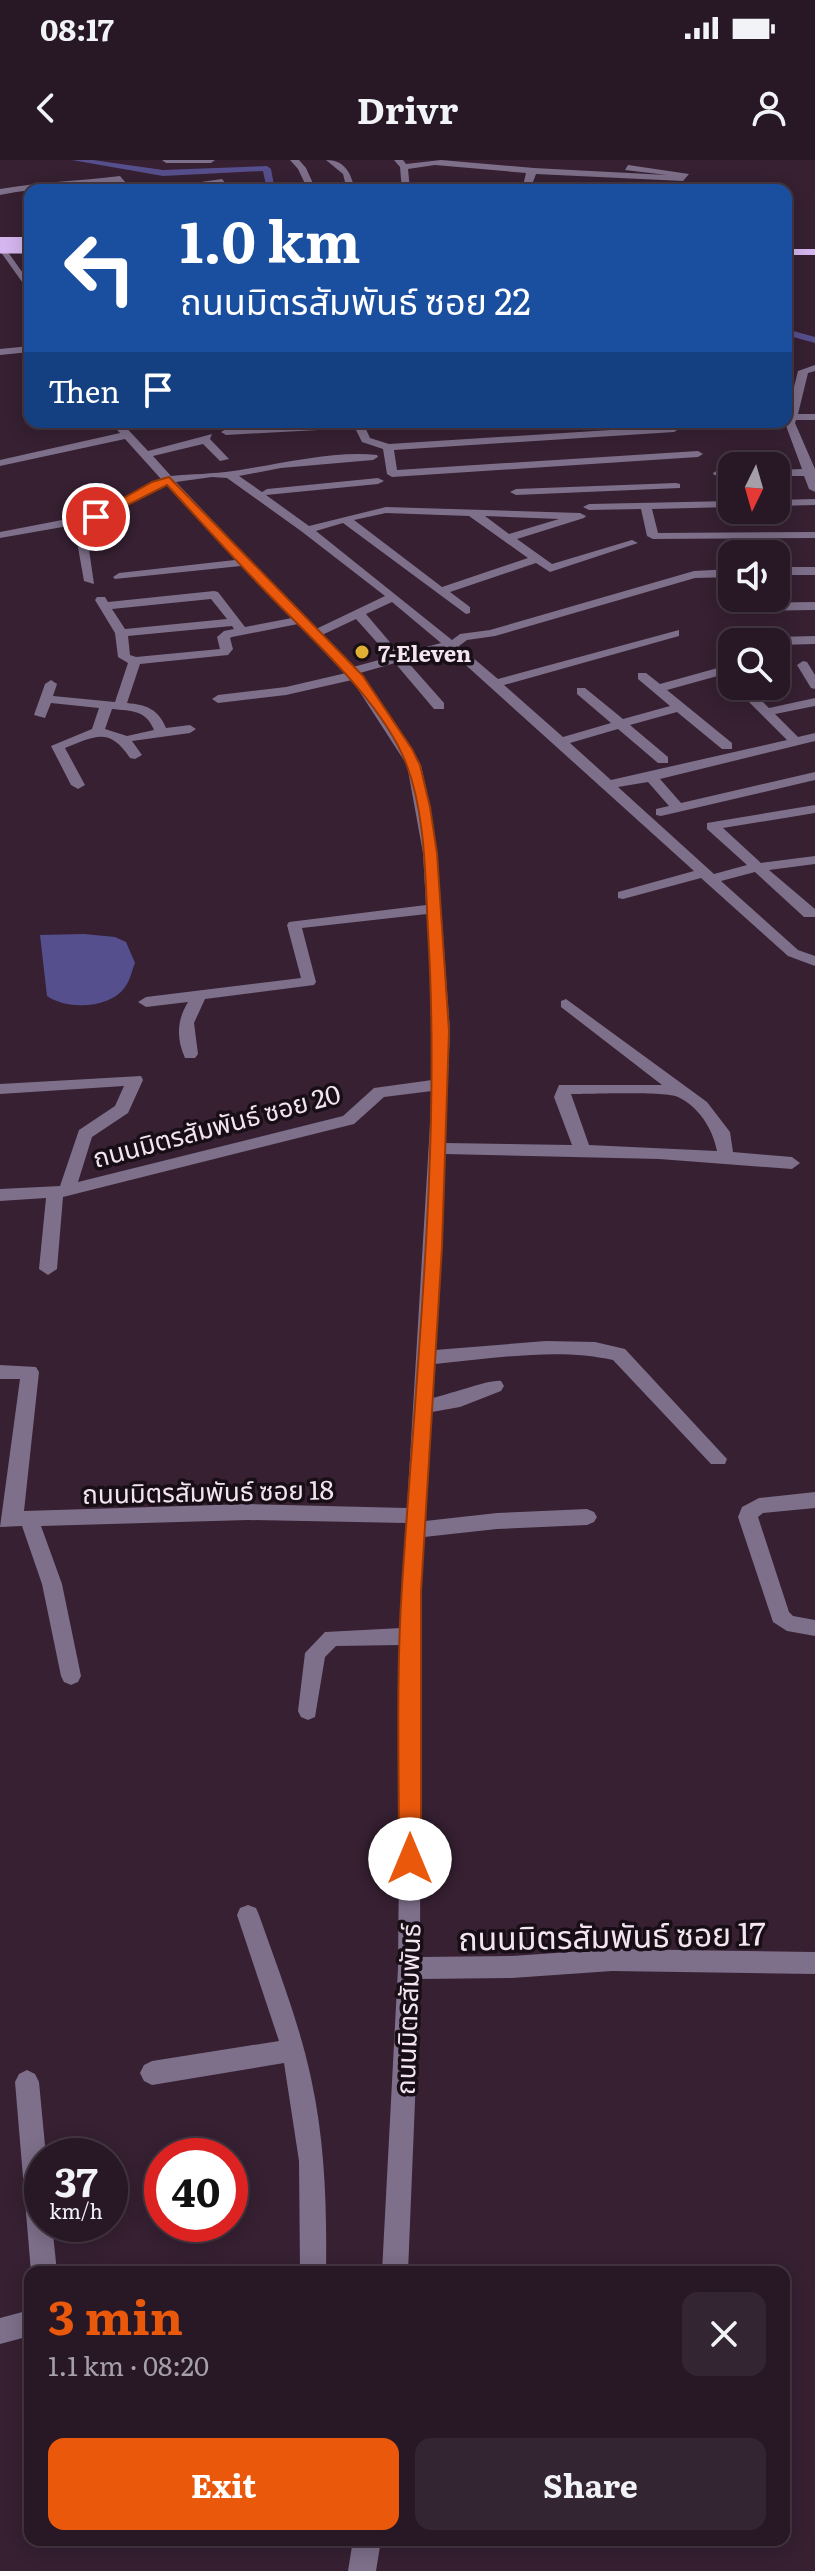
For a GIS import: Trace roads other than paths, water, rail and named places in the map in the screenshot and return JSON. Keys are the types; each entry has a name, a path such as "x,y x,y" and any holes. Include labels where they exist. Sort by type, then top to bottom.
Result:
{"main road":[{"path":"1,246 24,245"},
{"path":"792,245 815,245"},
{"path":"792,252 815,252"}],"street":[{"path":"166,160 211,160"},
{"path":"294,160 302,168 309,184"},
{"path":"330,160 347,173 350,184"},
{"path":"405,184 401,164 416,167 436,161 534,171 683,178 685,174 627,164 603,170 458,160"},
{"path":"606,174 627,164"},
{"path":"416,167 419,179"},
{"path":"516,184 518,170"},
{"path":"528,184 534,171"},
{"path":"79,184 120,179 124,184"},
{"path":"204,184 223,184"},
{"path":"0,192 24,190"},
{"path":"1,246 24,280"},
{"path":"0,352 24,350"},
{"path":"792,413 799,370 815,368"},
{"path":"797,392 815,392"},
{"path":"792,417 815,417"},
{"path":"792,421 798,444 812,472 815,489"},
{"name":"ถนนมิตรสัมพันธ์","path":"121,428 244,562 351,670 414,765 430,853 442,1005 433,1247 411,1592 409,1968 395,2266"},
{"path":"143,453 214,431 268,428"},
{"path":"360,428 366,440 388,447 613,428"},
{"path":"625,428 651,485"},
{"path":"650,428 674,429"},
{"path":"214,431 224,459"},
{"path":"2,463 127,435"},
{"path":"798,444 815,444"},
{"path":"388,447 392,474 698,454"},
{"path":"272,455 331,448 338,460"},
{"path":"0,535 79,521 112,511 156,484 169,480 373,457"},
{"path":"318,461 326,486"},
{"path":"466,469 472,484"},
{"path":"790,473 812,472"},
{"path":"409,474 413,487"},
{"path":"230,475 308,530 452,644 793,953 815,961"},
{"path":"267,492 378,481"},
{"path":"516,492 676,486"},
{"path":"790,503 815,502"},
{"path":"589,507 718,504"},
{"path":"646,506 653,536 815,535"},
{"path":"308,530 386,510 580,516 508,538"},
{"path":"471,512 550,568 632,543"},
{"path":"345,519 466,610"},
{"path":"79,521 90,581"},
{"path":"441,591 537,559"},
{"path":"119,577 244,562"},
{"path":"790,571 815,571"},
{"path":"218,699 286,691 394,658 480,639 491,633 694,575 718,574"},
{"path":"214,595 238,627 223,637 227,649 224,652 135,661 124,657 121,633 103,603 214,595"},
{"path":"316,633 393,597"},
{"path":"790,606 815,606"},
{"path":"358,613 394,658 439,706"},
{"path":"121,633 238,627 301,620"},
{"path":"494,684 675,633"},
{"path":"790,641 815,640"},
{"path":"98,731 135,661"},
{"path":"803,665 815,685"},
{"path":"658,689 718,672"},
{"path":"642,676 727,746"},
{"path":"40,715 51,684"},
{"path":"581,691 663,760"},
{"path":"46,699 114,705 151,712 162,733"},
{"path":"754,700 795,741"},
{"path":"767,712 815,702"},
{"path":"561,744 679,707"},
{"path":"133,737 190,729"},
{"path":"78,785 58,746 98,731 124,739 135,755"},
{"path":"610,787 815,737"},
{"path":"661,812 815,776"},
{"path":"651,777 678,808"},
{"path":"815,809 712,826 809,914 815,913"},
{"path":"623,895 753,875 760,869 815,860"},
{"path":"146,1002 309,982 294,925 433,909"},
{"path":"190,1054 185,1022 187,1013 200,996"},
{"path":"566,1004 701,1106 719,1128 726,1156"},
{"path":"0,1089 135,1080 122,1109 85,1134 61,1192 48,1269"},
{"name":"ถนนมิตรสัมพันธ์ ซอย 20","path":"0,1195 61,1192 348,1120 380,1092 438,1085"},
{"path":"582,1149 562,1097 565,1089 681,1090"},
{"path":"436,1148 582,1149 726,1156 792,1163"},
{"path":"424,1358 546,1348 595,1349 619,1354 718,1459"},
{"path":"0,1372 30,1372 14,1519 52,1584 71,1676"},
{"path":"422,1407 460,1400 495,1386"},
{"path":"815,1500 759,1506 749,1512 748,1517 780,1616 787,1623 815,1628"},
{"name":"ถนนมิตรสัมพันธ์ ซอย 18","path":"14,1519 248,1512 417,1523 587,1517"},
{"path":"308,1711 315,1653 332,1638 413,1636"},
{"path":"248,1915 293,2050 313,2171 313,2266"},
{"name":"ถนนมิตรสัมพันธ์ ซอย 17","path":"409,1968 512,1967 612,1960 815,1963"},
{"path":"152,2073 293,2050"},
{"path":"27,2082 43,2266"},
{"path":"0,2331 24,2325"},
{"path":"362,2571 366,2546"}],"waterway":[{"path":"76,160 163,173 260,168 267,169 270,184"},
{"path":"792,334 815,340"}],"place":[{"name":"7-Eleven","path":"362,652"}]}
